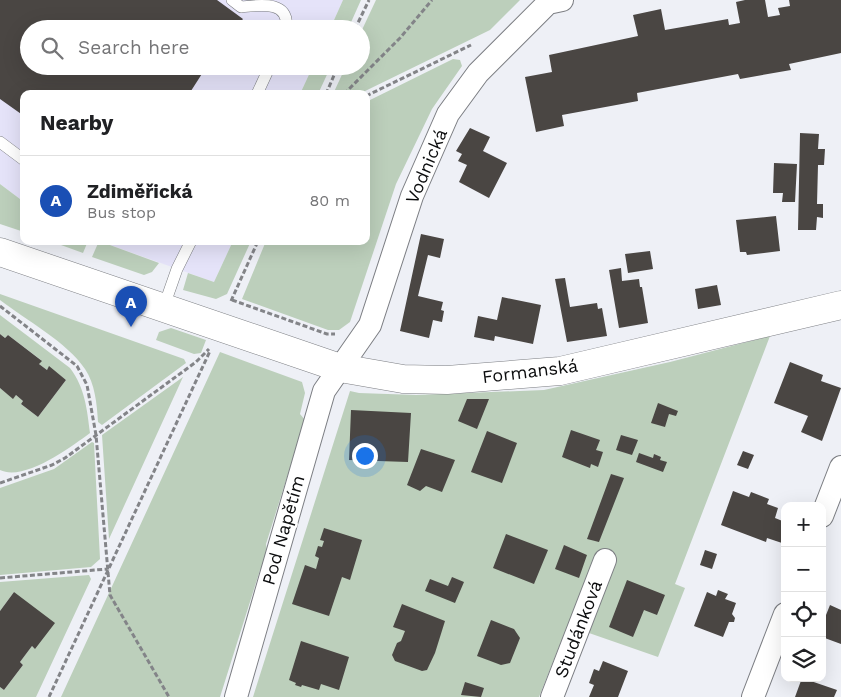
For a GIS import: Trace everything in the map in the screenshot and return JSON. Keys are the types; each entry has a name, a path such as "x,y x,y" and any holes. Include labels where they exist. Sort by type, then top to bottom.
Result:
{"street":[{"name":"Vodnická","path":"340,368 370,325 412,196 448,114 478,73 553,1"},
{"name":"Formanská","path":"0,252 163,308 216,337 340,368 403,379 447,380 560,370 841,305"},
{"name":"Pod Napětím","path":"236,697 324,391 340,368"},
{"path":"826,506 841,467"},
{"name":"Studánková","path":"552,697 605,560"},
{"path":"753,697 781,624"}],"lane":[{"path":"232,0 241,7 272,4 280,9 285,20"},
{"path":"260,90 266,75"},
{"path":"0,142 20,157"},
{"path":"163,308 177,269 189,245"}],"path":[{"path":"359,20 368,0"},
{"path":"370,68 400,38 432,0"},
{"path":"370,94 473,45"},
{"path":"328,90 334,75"},
{"path":"348,90 363,75"},
{"path":"232,300 256,245"},
{"path":"0,306 77,366 87,385 96,435 110,595 169,697"},
{"path":"0,483 52,465 196,362 216,337"},
{"path":"49,697 216,337"},
{"path":"0,477 7,481"},
{"path":"0,578 108,569"},
{"path":"164,697 166,692"}],"shaded area":[{"path":"0,0 343,0 334,20 20,20 20,75 309,75 302,90 20,90 20,199 0,184"},
{"path":"110,245 231,245 214,282"}],"green space":[{"path":"343,0 361,0 352,20 334,20"},
{"path":"376,0 520,0 490,30 367,90 335,90 342,75 370,75 370,20 367,20"},
{"path":"453,59 460,60 462,66 432,109 396,184 350,322 339,330 328,330 242,299 264,245 370,245 370,100"},
{"path":"309,75 327,75 320,90 302,90"},
{"path":"0,184 20,199 20,231 0,224"},
{"path":"61,245 86,245 83,253"},
{"path":"97,245 110,245 159,263 152,272 144,275 92,257"},
{"path":"231,245 249,245 227,294 216,299 183,290 188,273 214,282"},
{"path":"0,294 184,359 186,363 102,425 98,422 93,388 85,369 68,350 46,332 0,300"},
{"path":"0,315 70,368 82,391 90,433 60,454 22,471 10,472 0,470 0,388 13,398 16,395 23,401 21,404 38,417 66,380 49,367 47,370 39,364 41,360 8,335 5,338 0,334"},
{"path":"171,328 206,340 201,353 194,354 156,340 159,332"},
{"path":"770,336 675,584 685,588 658,657 589,633 616,562 596,554 539,697 253,697 350,391 416,395 544,390 670,362"},
{"path":"220,352 302,382 305,393 300,414 305,420 266,544 268,562 260,570 220,697 61,697"},
{"path":"183,377 109,539 102,435"},
{"path":"92,442 94,443 100,559 91,567 0,575 0,488 54,469"},
{"path":"89,575 91,579 36,697 0,697 0,687 4,690 23,665 20,662 32,646 35,649 14,592 0,611 0,582"}],"building":[{"path":"0,0 217,0 243,19 20,20 20,75 201,75 192,90 20,90 20,113 0,99"},
{"path":"765,0 768,17 780,15 778,8 790,6 789,0 841,0 841,53 789,64 791,70 740,79 738,74 637,93 638,101 562,115 564,126 536,132 525,77 552,72 549,55 638,36 633,15 661,9 665,30 728,19 729,25 740,23 736,2"},
{"path":"470,128 490,137 483,151 507,163 489,198 459,182 467,165 458,161 462,154 456,151"},
{"path":"800,133 819,134 818,149 825,149 824,165 818,165 817,204 823,204 823,218 817,217 816,230 798,230"},
{"path":"774,163 797,164 795,202 782,202 783,193 773,193"},
{"path":"776,216 780,251 747,255 746,252 740,252 736,220"},
{"path":"421,234 444,239 440,258 428,255 418,296 443,302 441,310 444,311 442,322 433,320 429,338 400,331"},
{"path":"650,251 653,269 628,273 625,254"},
{"path":"621,268 622,281 639,279 648,323 619,328 609,270"},
{"path":"565,278 570,307 597,303 598,309 602,308 607,336 567,342 555,279"},
{"path":"717,285 721,305 698,309 695,289"},
{"path":"502,297 541,305 533,344 495,336 494,341 474,337 478,316 497,320"},
{"path":"0,334 5,338 8,335 42,361 39,364 47,370 49,366 66,380 38,417 21,404 23,401 16,395 13,399 0,388"},
{"path":"790,362 823,375 821,381 841,388 822,441 801,432 808,416 774,403"},
{"path":"467,399 489,399 477,429 458,421"},
{"path":"658,403 678,411 676,416 669,414 665,427 651,423"},
{"path":"351,410 411,413 408,462 349,460"},
{"path":"571,430 600,440 596,450 603,452 598,467 591,464 590,468 562,457"},
{"path":"487,431 517,443 502,483 471,472"},
{"path":"621,435 638,440 632,455 616,450"},
{"path":"421,449 455,460 442,492 426,486 420,491 407,485"},
{"path":"743,451 754,455 748,469 737,465"},
{"path":"639,453 653,458 654,454 661,457 660,460 667,462 663,472 636,462"},
{"path":"611,474 624,478 599,542 587,539"},
{"path":"733,491 749,497 751,492 769,499 767,504 778,508 775,518 781,520 781,543 767,538 766,542 721,525"},
{"path":"324,528 362,540 350,580 342,577 329,616 292,604 305,565 316,569 319,558 315,556 318,546 322,547 324,541 320,540"},
{"path":"506,534 548,550 534,584 493,568"},
{"path":"564,545 587,555 579,578 555,569"},
{"path":"705,550 717,554 712,569 700,565"},
{"path":"452,577 464,582 455,603 425,591 430,579 448,586"},
{"path":"627,580 665,595 657,615 644,610 633,637 609,627"},
{"path":"718,590 728,594 725,599 736,603 732,614 735,618 734,622 729,622 723,637 694,626 707,592 716,596"},
{"path":"14,592 55,623 35,649 32,646 20,662 23,665 4,690 0,687 0,611"},
{"path":"402,604 445,621 435,653 427,670 422,671 395,661 392,655 405,631 393,627"},
{"path":"830,605 841,610 841,644 826,638 826,615"},
{"path":"491,620 514,629 520,638 510,663 501,665 477,656"},
{"path":"301,641 349,657 339,690 321,684 319,690 302,685 301,687 289,680"},
{"path":"603,661 628,671 618,697 589,697 594,685 589,683 594,669 599,671"},
{"path":"465,682 484,688 481,697 461,695"},
{"path":"801,682 814,682 837,690 834,697 795,697"}],"place":[{"name":"Zdiměřická","path":"131,327"}]}
